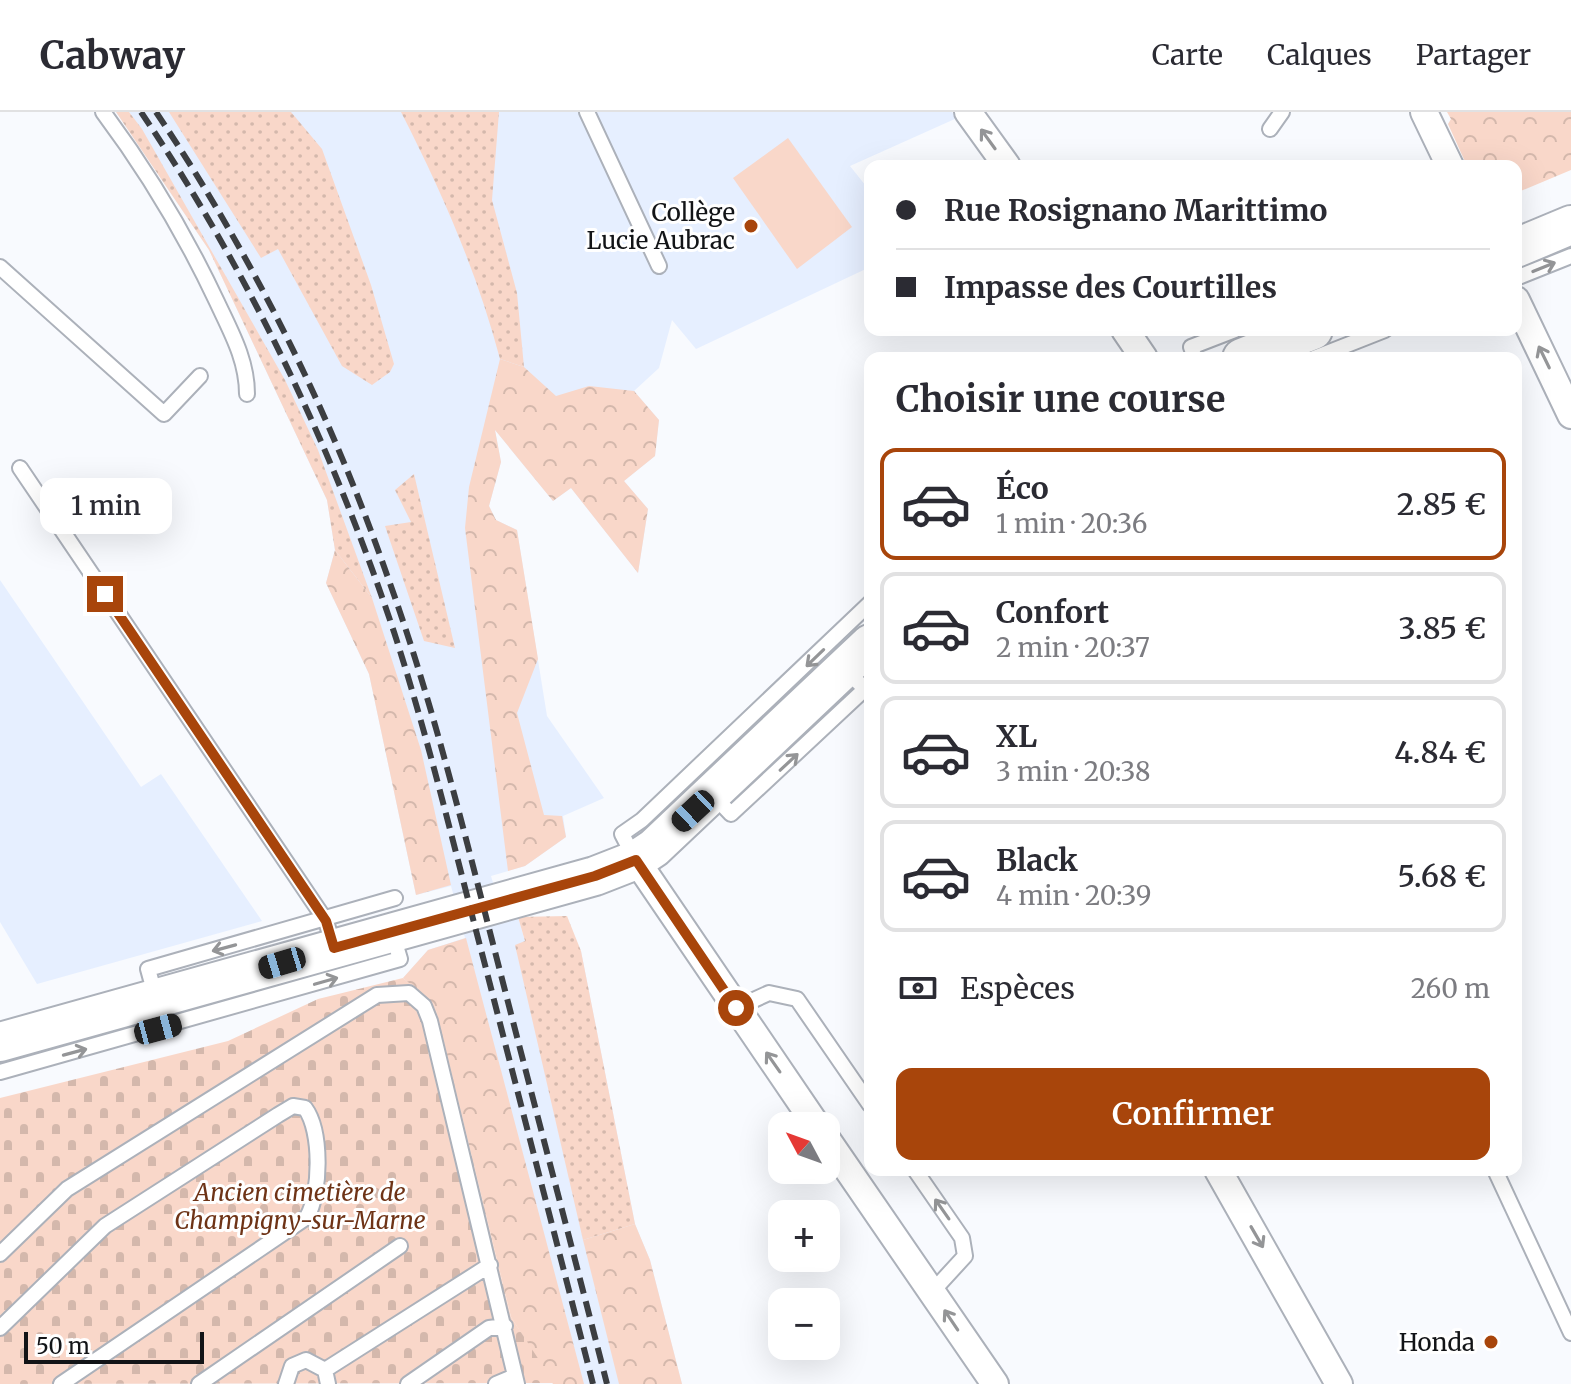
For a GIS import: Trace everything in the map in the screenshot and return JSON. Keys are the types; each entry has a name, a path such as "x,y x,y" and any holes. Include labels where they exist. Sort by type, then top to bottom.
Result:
{"main road":[{"path":"1522,245 1571,225"},
{"path":"1257,352 1298,336"},
{"path":"0,1042 157,1000 330,934 393,915 595,876 636,860 654,848 857,657"}],"street":[{"path":"968,112 1003,160"},
{"path":"1424,112 1447,160"},
{"path":"1522,313 1571,415"},
{"path":"636,860 807,1112"},
{"path":"840,1158 995,1384"},
{"path":"1221,1176 1339,1384"}],"lane":[{"path":"103,112 144,166 190,245 247,371 247,394"},
{"path":"587,112 659,266"},
{"path":"1270,129 1282,112"},
{"path":"1522,276 1571,256"},
{"path":"0,267 164,414 200,376"},
{"path":"1193,352 1191,347 1219,336"},
{"path":"1329,352 1370,336"},
{"path":"20,468 330,934"},
{"path":"636,860 622,834 665,799 864,609"},
{"path":"0,1072 400,959 393,915"},
{"path":"0,1254 67,1189 377,995 397,991 409,993 424,1006 430,1021 505,1326 516,1380 496,1384"},
{"path":"736,1008 769,993 797,999 864,1096"},
{"path":"0,1328 105,1226 293,1106 305,1108 313,1133 317,1166 317,1189 307,1217 61,1384"},
{"path":"919,1176 962,1238 965,1256 932,1292"},
{"path":"1498,1176 1571,1333"},
{"path":"199,1384 400,1246"},
{"path":"286,1384 288,1372 298,1362 313,1361 326,1377 490,1265"},
{"path":"408,1384 489,1328 505,1326"}],"shaded area":[{"path":"116,112 952,112 957,118 850,166 864,184 864,270 696,349 672,320 659,368 634,391 659,420 655,456 624,481 648,509 638,573 571,488 553,501 495,430 501,462 489,506 496,520 517,530 547,716 604,798 563,816 566,837 525,866 491,876 505,922 518,917 525,941 581,951 635,1224 650,1260 682,1384 553,1384 435,1006 403,978 428,950 465,938 451,886 416,895 369,674 326,583 335,550 327,500 209,250"},
{"path":"0,580 141,787 161,774 262,921 37,984 0,922"}],"green space":[{"path":"116,112 129,112 142,129 285,380 318,450 372,598 335,550 327,500 209,250"},
{"path":"169,112 291,112 322,149 371,285 394,364 390,372 372,385 342,366 278,249 261,258"},
{"path":"401,112 499,112 492,200 517,293 524,367 500,359 481,295 457,233"},
{"path":"1447,112 1571,112 1571,170 1522,190 1522,160 1464,160 1448,124 1451,119"},
{"path":"788,138 852,227 797,269 733,178"},
{"path":"500,359 524,367 556,396 589,386 634,391 659,420 655,456 624,481 648,509 638,573 571,488 553,501 495,430 501,462 489,506 496,520 517,530 538,659 517,713 544,815 562,816 566,837 525,866 508,871 465,528 469,487"},
{"path":"414,474 455,648 424,641 385,526 411,522 395,490"},
{"path":"335,550 372,598 421,750 451,885 416,895 369,674 326,583"},
{"path":"567,916 581,951 635,1224 583,1240 515,945 525,941 518,917"},
{"path":"466,938 584,1384 553,1384 511,1317 435,1006 403,978 428,950"},
{"name":"Ancien cimetière de Champigny-sur-Marne","path":"403,978 435,1005 511,1317 554,1383 0,1384 0,1098 228,1041 318,999"},
{"path":"635,1224 650,1260 682,1384 619,1384 583,1240"}],"railway":[{"path":"141,112 218,235 285,363 316,429 370,564 407,673 430,755 593,1384"},
{"path":"156,112 225,222 286,336 340,454 387,575 420,673 448,773 607,1384"}],"place":[{"name":"Collège Lucie Aubrac","path":"751,226"},
{"name":"Honda","path":"1491,1342"}],"route":[{"path":"105,594 326,921 334,948 595,876 636,860 736,1008"}]}
